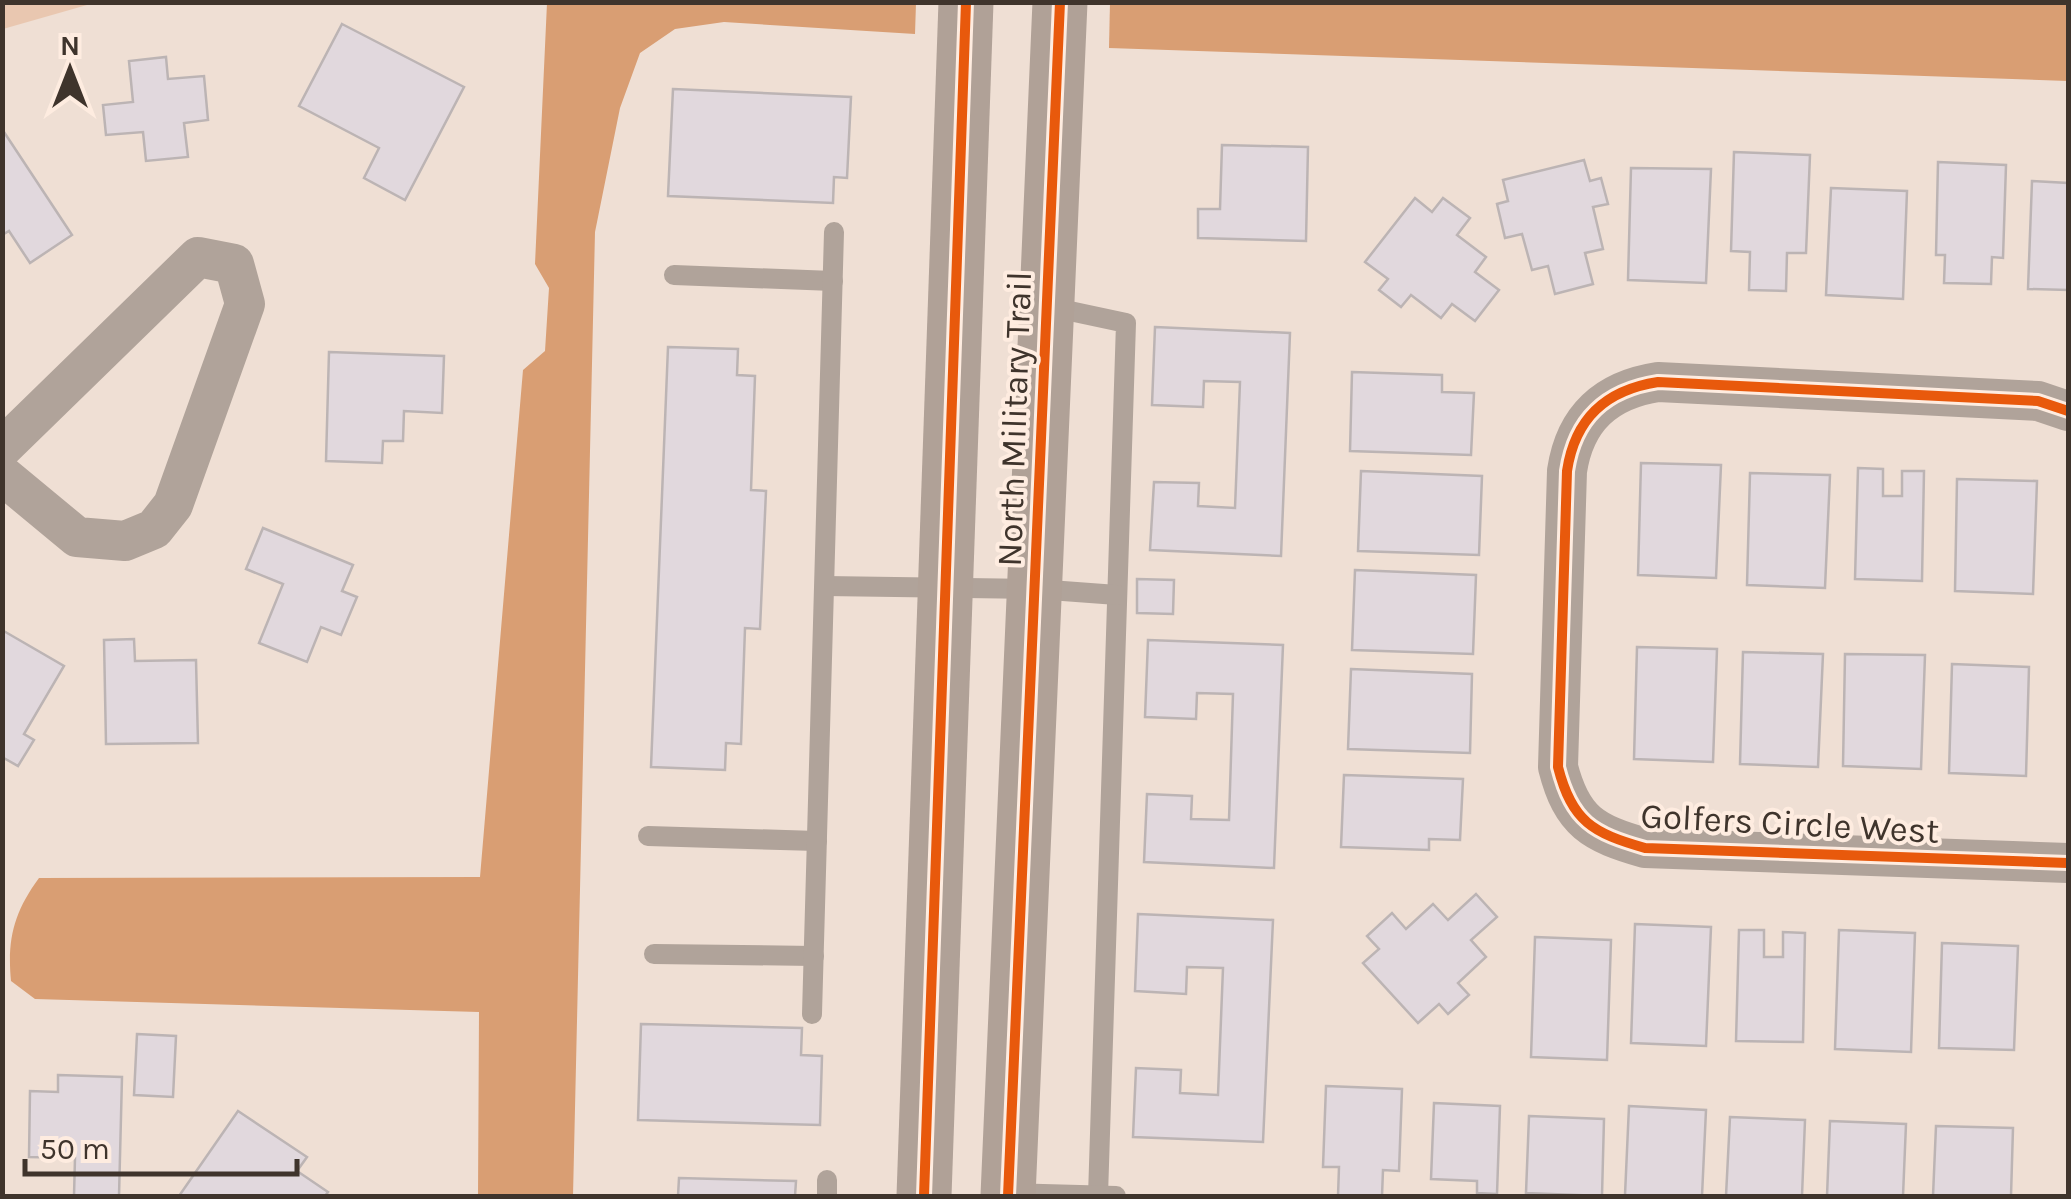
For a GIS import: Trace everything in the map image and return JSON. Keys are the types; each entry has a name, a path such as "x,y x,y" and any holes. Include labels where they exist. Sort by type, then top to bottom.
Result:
{"main road":[{"name":"North Military Trail","path":"924,1196 966,2"},
{"name":"North Military Trail","path":"1008,1195 1060,2"}],"street":[{"path":"2,448 198,256 234,264 245,304 174,505 154,530 125,541 78,537 2,475"},
{"name":"Golfers Circle West","path":"2068,411 2038,401 1658,382 1630,386 1606,399 1585,418 1571,446 1567,471 1558,767 1565,794 1580,818 1602,835 1645,848 2068,863"}],"lane":[{"path":"812,1014 834,232"},
{"path":"674,275 833,281"},
{"path":"1044,306 1126,323 1098,1196"},
{"path":"824,586 1036,589 1117,596"},
{"path":"648,836 817,840"},
{"path":"654,954 814,956"},
{"path":"1008,1195 1116,1196"}],"shaded area":[{"path":"3,2 94,2 94,3 3,29"},
{"path":"1110,2 2068,3 2068,81 1109,48"},
{"path":"547,3 916,3 915,34 724,22 675,29 640,53 620,108 595,232 573,1196 478,1196 479,1012 35,999 11,981 10,952 18,914 39,878 480,877 523,370 545,351 549,288 535,264"}],"building":[{"path":"342,24 464,87 405,200 364,178 379,148 299,106"},
{"path":"166,57 168,79 204,76 208,120 184,123 188,157 146,161 143,132 106,135 103,105 133,102 129,61"},
{"path":"673,89 851,97 847,178 834,177 833,203 668,196"},
{"path":"2,129 72,235 30,263 9,231 2,235"},
{"path":"1222,145 1308,147 1306,241 1198,238 1198,209 1220,209"},
{"path":"1734,152 1810,155 1806,253 1787,253 1786,291 1749,290 1750,252 1731,251"},
{"path":"1584,160 1590,181 1601,178 1608,204 1593,207 1603,249 1585,253 1593,284 1555,294 1548,266 1532,270 1522,234 1505,238 1497,204 1508,201 1503,180"},
{"path":"1938,162 2006,165 2003,258 1992,257 1991,284 1944,283 1945,255 1936,255"},
{"path":"1631,168 1711,169 1706,283 1628,280"},
{"path":"2032,181 2068,183 2068,290 2028,289"},
{"path":"1831,188 1907,191 1903,299 1826,295"},
{"path":"1415,198 1432,212 1443,198 1470,218 1457,235 1486,257 1475,272 1499,290 1475,321 1452,304 1441,318 1411,295 1401,307 1379,290 1388,279 1365,262"},
{"path":"1155,327 1290,333 1281,556 1150,550 1154,482 1199,483 1198,506 1235,508 1240,382 1204,381 1203,407 1152,405"},
{"path":"668,347 738,349 737,375 755,376 751,490 766,491 760,629 745,628 741,744 726,743 725,770 651,767"},
{"path":"329,352 444,356 442,413 404,411 403,441 383,441 382,463 326,461"},
{"path":"1352,372 1442,375 1442,392 1474,393 1471,455 1350,451"},
{"path":"1641,463 1721,465 1716,578 1638,575"},
{"path":"1858,468 1883,469 1883,496 1902,496 1902,471 1924,471 1922,581 1855,579"},
{"path":"1361,471 1482,476 1479,555 1358,551"},
{"path":"1750,473 1830,475 1825,588 1747,585"},
{"path":"1957,479 2037,481 2033,594 1955,591"},
{"path":"263,528 353,565 342,591 357,597 341,635 321,627 307,662 259,643 283,584 246,569"},
{"path":"1355,570 1476,575 1473,654 1352,650"},
{"path":"1137,579 1174,580 1173,614 1137,613"},
{"path":"2,630 64,666 24,734 34,740 18,766 2,757"},
{"path":"134,639 135,661 196,660 198,743 106,744 104,640"},
{"path":"1148,640 1283,645 1274,868 1144,862 1147,794 1192,796 1191,819 1229,820 1233,694 1197,693 1196,719 1145,717"},
{"path":"1637,647 1717,649 1713,762 1634,759"},
{"path":"1743,652 1823,654 1818,767 1740,764"},
{"path":"1845,654 1925,655 1921,769 1843,766"},
{"path":"1952,664 2029,667 2026,776 1949,773"},
{"path":"1351,669 1472,674 1470,753 1348,749"},
{"path":"1344,775 1463,779 1460,840 1429,839 1429,850 1341,847"},
{"path":"1476,894 1497,917 1471,940 1486,957 1458,983 1469,995 1448,1014 1439,1004 1418,1023 1363,963 1379,949 1367,936 1392,913 1406,929 1433,904 1448,920"},
{"path":"1138,914 1273,920 1263,1142 1133,1137 1136,1068 1181,1070 1180,1093 1218,1095 1223,968 1187,967 1186,994 1135,991"},
{"path":"1635,924 1711,927 1706,1046 1631,1043"},
{"path":"1739,930 1764,930 1764,957 1783,957 1783,932 1805,933 1803,1042 1736,1041"},
{"path":"1839,930 1915,933 1911,1052 1835,1049"},
{"path":"1535,937 1611,940 1607,1060 1531,1057"},
{"path":"1942,943 2018,946 2014,1050 1939,1048"},
{"path":"641,1024 802,1028 801,1055 822,1056 820,1125 638,1120"},
{"path":"137,1034 176,1036 173,1097 134,1095"},
{"path":"58,1075 122,1077 119,1196 74,1196 75,1158 29,1157 30,1091 58,1092"},
{"path":"1326,1086 1402,1089 1399,1171 1383,1170 1382,1196 1338,1196 1339,1167 1323,1167"},
{"path":"1434,1103 1500,1106 1497,1194 1477,1193 1477,1181 1431,1179"},
{"path":"1629,1106 1706,1110 1702,1196 1625,1195"},
{"path":"238,1111 307,1157 297,1171 328,1192 325,1196 179,1196"},
{"path":"1529,1116 1604,1119 1602,1196 1526,1193"},
{"path":"1730,1117 1805,1120 1802,1196 1726,1196"},
{"path":"1830,1121 1906,1124 1903,1196 1827,1196"},
{"path":"1936,1126 2013,1128 2011,1196 1933,1196"},
{"path":"679,1178 796,1181 795,1196 678,1196"}],"cycle path":[{"path":"924,1196 966,2"},
{"path":"1008,1196 1060,2"},
{"path":"2068,411 2038,401 1658,382 1608,400 1577,436 1567,471 1558,767 1570,801 1587,822 1611,837 1645,848 2068,863"}]}
